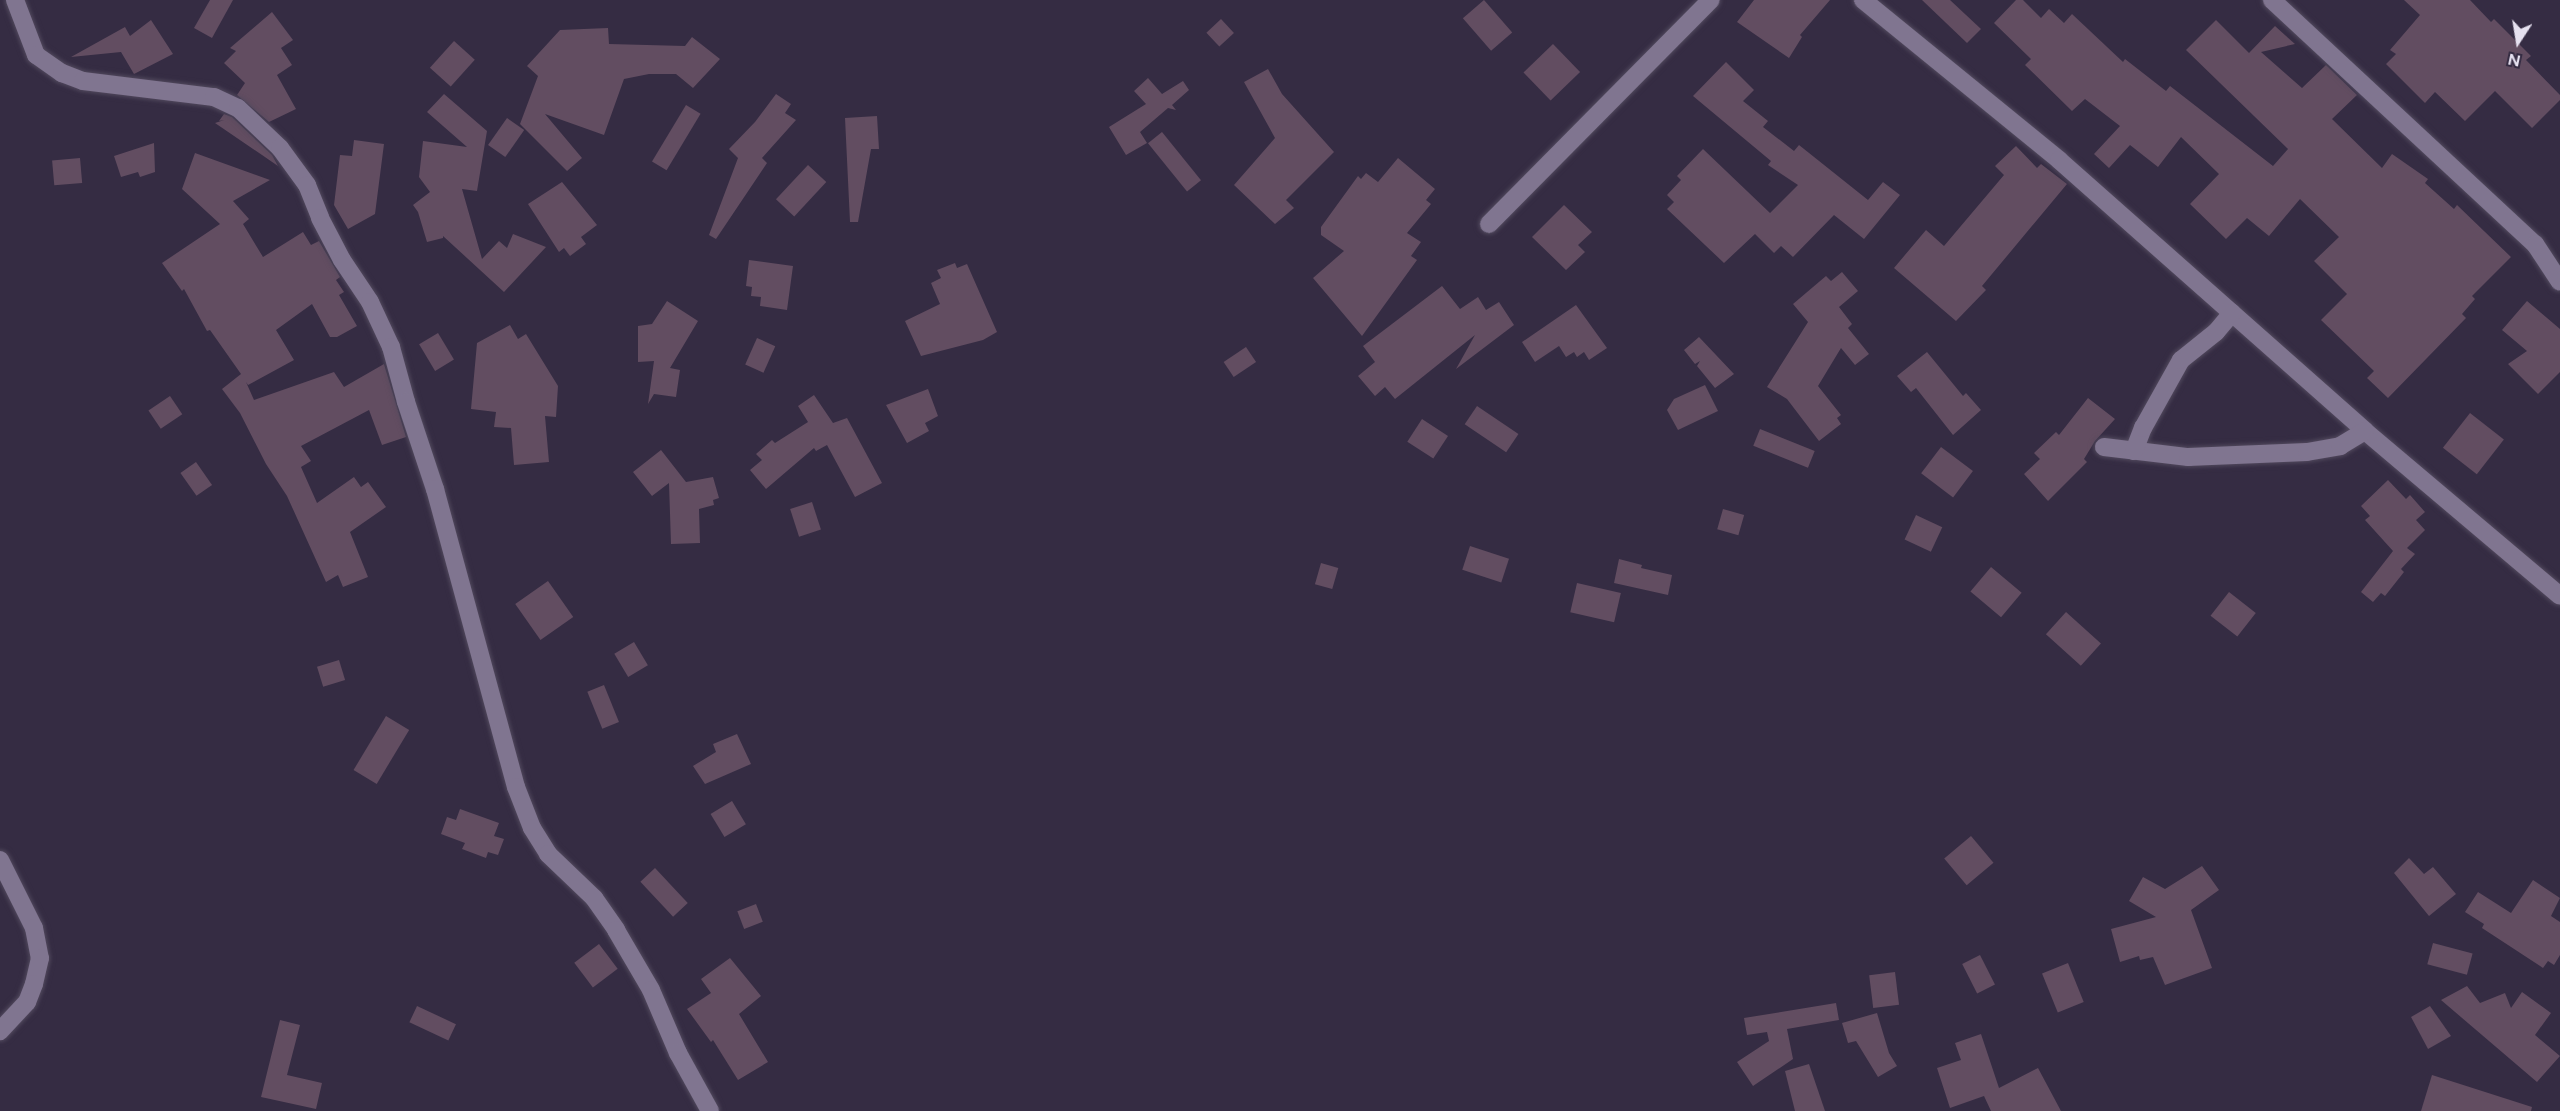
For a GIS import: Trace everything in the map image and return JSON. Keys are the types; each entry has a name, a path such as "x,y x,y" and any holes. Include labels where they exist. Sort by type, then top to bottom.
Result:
{"street":[{"path":"15,0 36,55 62,73 83,81 214,97 238,108 280,147 307,185 336,249 370,302 391,347 406,402 435,489 516,787 532,828 548,854 594,898 616,930 651,990 678,1053 710,1111"},
{"path":"1489,224 1711,0"},
{"path":"1863,0 2059,160 2365,431 2560,596"},
{"path":"2272,0 2535,244 2560,282"},
{"path":"2134,451 2143,428 2181,360 2216,332 2232,313"},
{"path":"2104,447 2188,457 2307,452 2340,446 2365,431"},
{"path":"0,860 34,928 40,958 27,1002 0,1031"}],"building":[{"path":"210,0 233,0 212,38 194,28"},
{"path":"1484,0 1512,32 1491,51 1463,18"},
{"path":"1754,0 1830,0 1800,35 1802,37 1789,58 1737,22"},
{"path":"1922,0 1950,0 1981,29 1967,43"},
{"path":"2016,0 2023,0 2041,18 2049,9 2064,23 2072,14 2123,62 2125,59 2166,91 2170,86 2273,166 2288,149 2186,50 2216,20 2249,53 2275,26 2295,44 2261,52 2302,88 2326,65 2357,95 2332,119 2382,168 2392,154 2428,179 2425,183 2454,209 2457,205 2511,257 2472,296 2475,299 2462,314 2466,318 2388,398 2367,378 2374,371 2321,320 2347,294 2314,261 2339,237 2300,199 2269,236 2247,218 2226,239 2190,204 2219,174 2181,137 2158,167 2130,145 2109,168 2094,154 2120,126 2085,99 2072,111 2025,65 2031,59 1994,23"},
{"path":"2404,0 2470,0 2491,22 2494,19 2531,56 2526,60 2560,95 2560,100 2532,128 2495,91 2465,121 2435,92 2425,103 2386,64 2396,54 2390,50 2420,15"},
{"path":"272,12 293,40 281,48 292,65 277,75 296,109 269,122 237,95 245,83 224,63 236,51 230,48"},
{"path":"1221,19 1234,33 1219,47 1206,33"},
{"path":"151,20 173,54 134,74 121,52 71,57 125,27 130,36"},
{"path":"608,28 609,44 685,46 692,37 720,59 693,88 676,74 649,74 624,79 604,135 545,114 582,158 567,171 520,124 538,76 527,66 560,30"},
{"path":"454,41 475,60 451,86 430,68"},
{"path":"1553,44 1580,72 1551,101 1524,72"},
{"path":"1726,62 1754,90 1743,101 1768,121 1763,127 1794,151 1799,145 1868,200 1883,182 1900,195 1864,239 1834,215 1793,257 1781,246 1774,253 1755,234 1724,263 1667,209 1674,202 1667,195 1681,180 1677,176 1703,149 1770,213 1798,185 1768,165 1771,161 1693,96"},
{"path":"1268,69 1282,94 1334,152 1286,200 1294,208 1275,224 1234,185 1275,138 1244,82"},
{"path":"1148,78 1162,94 1183,81 1189,90 1172,105 1176,110 1168,108 1140,132 1147,143 1126,155 1109,127 1146,104 1134,91"},
{"path":"444,94 487,131 477,191 462,189 482,259 499,241 507,248 513,234 546,247 504,292 443,236 443,238 427,242 418,212 413,205 430,192 419,177 423,141 467,147 427,112"},
{"path":"776,94 791,104 785,113 796,120 762,158 767,163 716,239 709,235 738,158 729,149 755,122"},
{"path":"686,105 701,114 667,170 652,162"},
{"path":"224,114 232,117 272,155 278,166 215,123 224,120 219,121"},
{"path":"877,116 879,149 871,149 858,222 850,222 845,118"},
{"path":"507,118 524,130 505,157 488,145"},
{"path":"1162,132 1201,180 1187,192 1148,143"},
{"path":"354,140 384,144 375,214 348,229 334,205 340,155 352,156"},
{"path":"154,143 155,172 140,177 138,172 121,177 114,156"},
{"path":"2016,146 2037,168 2041,164 2067,184 1982,286 1986,290 1956,321 1894,268 1926,230 1944,246 2004,175 1995,166"},
{"path":"195,153 270,180 233,201 249,219 243,224 263,257 303,232 311,245 319,241 340,277 336,280 344,292 339,295 357,326 337,337 330,337 312,304 276,330 294,360 248,385 246,382 254,400 334,372 344,387 384,364 406,437 382,445 369,410 301,446 311,461 301,467 317,503 354,477 361,487 368,482 386,507 350,532 368,577 343,587 338,575 326,582 287,496 266,464 240,413 222,389 241,374 210,330 207,331 184,289 182,291 162,263 220,224 182,189"},
{"path":"80,158 82,183 54,185 52,160"},
{"path":"1398,158 1435,189 1426,200 1431,204 1407,233 1421,242 1411,256 1417,260 1362,336 1313,278 1344,251 1321,235 1321,227 1358,176 1361,179 1366,173 1378,182"},
{"path":"808,165 826,182 794,216 776,199"},
{"path":"562,182 597,225 581,237 586,244 570,256 564,248 559,252 528,204"},
{"path":"1564,205 1592,232 1578,245 1585,252 1566,270 1532,237"},
{"path":"749,260 793,266 787,310 760,306 761,297 751,296 752,287 746,286"},
{"path":"955,263 957,268 967,264 997,332 983,340 921,356 905,321 940,304 931,283 941,278 937,270"},
{"path":"1842,272 1858,291 1839,307 1852,324 1848,328 1869,354 1855,365 1841,348 1818,386 1841,415 1837,418 1841,424 1819,441 1787,399 1767,387 1808,322 1793,304 1826,276 1831,281"},
{"path":"1442,286 1460,309 1478,297 1486,310 1499,302 1514,325 1456,369 1475,335 1395,399 1385,387 1375,396 1358,376 1375,362 1363,346"},
{"path":"667,301 698,321 670,368 680,370 676,397 654,394 648,404 654,361 638,362 638,326 652,324"},
{"path":"2527,301 2560,329 2560,372 2538,394 2508,364 2527,351 2502,330"},
{"path":"1576,305 1607,348 1589,360 1584,352 1577,357 1574,352 1566,357 1559,346 1535,362 1522,342"},
{"path":"510,325 518,339 526,334 558,386 556,417 545,416 549,462 514,465 511,428 494,427 496,412 471,409 477,343"},
{"path":"438,333 454,360 435,371 419,344"},
{"path":"1699,337 1734,374 1715,388 1697,366 1700,361 1695,364 1684,350"},
{"path":"757,338 775,346 763,373 745,364"},
{"path":"1246,347 1256,362 1234,377 1224,362"},
{"path":"1927,352 1963,396 1966,393 1981,410 1953,435 1916,388 1911,392 1897,376"},
{"path":"1705,385 1718,411 1678,430 1667,410 1674,399"},
{"path":"928,389 938,416 925,423 929,431 907,443 886,405"},
{"path":"814,395 833,423 847,418 882,483 855,497 827,445 816,451 814,448 766,489 750,470 762,460 756,454 772,440 775,443 808,422 798,406"},
{"path":"170,396 182,414 161,429 148,411"},
{"path":"2088,398 2115,419 2095,441 2084,459 2087,462 2048,501 2024,474 2040,459 2034,453 2056,432 2059,435"},
{"path":"1477,406 1518,434 1506,452 1465,424"},
{"path":"2470,413 2504,439 2477,474 2443,448"},
{"path":"1422,419 1448,436 1433,459 1407,442"},
{"path":"1760,429 1815,451 1808,468 1753,446"},
{"path":"1941,447 1973,471 1953,497 1921,473"},
{"path":"661,450 686,482 713,477 719,498 713,500 714,505 699,509 700,543 671,544 669,483 652,496 633,472"},
{"path":"196,462 212,485 196,496 180,473"},
{"path":"2388,480 2406,499 2410,495 2425,512 2416,520 2425,530 2407,548 2415,554 2401,569 2404,572 2385,596 2381,593 2373,602 2361,592 2393,551 2365,520 2370,516 2361,506"},
{"path":"812,502 821,530 799,537 790,509"},
{"path":"1723,509 1744,515 1738,535 1717,529"},
{"path":"1916,515 1942,527 1931,552 1905,539"},
{"path":"1470,546 1509,559 1501,582 1462,570"},
{"path":"1619,559 1642,565 1641,568 1672,575 1668,595 1614,583"},
{"path":"1321,563 1338,568 1332,589 1315,584"},
{"path":"1991,567 2022,593 2001,617 1970,592"},
{"path":"548,581 573,617 540,640 515,604"},
{"path":"1577,583 1621,593 1614,622 1570,612"},
{"path":"2229,592 2256,613 2237,637 2211,616"},
{"path":"2066,612 2101,643 2081,666 2046,634"},
{"path":"634,642 648,665 628,677 614,654"},
{"path":"339,660 345,680 323,687 317,667"},
{"path":"604,685 619,722 602,729 587,692"},
{"path":"386,716 409,730 377,784 354,770"},
{"path":"737,734 751,764 705,784 693,766 716,752 713,744"},
{"path":"732,801 746,824 724,837 711,814"},
{"path":"460,809 499,823 494,836 504,839 498,855 488,852 486,858 462,849 465,843 441,834 447,817 456,820"},
{"path":"1971,836 1993,863 1967,885 1944,858"},
{"path":"2409,858 2424,874 2433,867 2456,894 2429,916 2394,873"},
{"path":"2202,866 2219,890 2191,910 2212,968 2165,985 2153,957 2140,960 2139,956 2120,962 2111,929 2156,917 2129,901 2143,877 2165,889"},
{"path":"655,868 688,903 673,917 640,882"},
{"path":"2533,880 2560,898 2551,916 2560,922 2560,955 2554,965 2548,961 2543,968 2482,928 2484,924 2465,912 2478,892 2511,913"},
{"path":"756,904 763,922 744,929 737,911"},
{"path":"2433,943 2473,954 2467,975 2427,964"},
{"path":"599,944 618,969 593,987 574,963"},
{"path":"1980,955 1995,984 1977,993 1962,964"},
{"path":"730,958 761,996 739,1014 768,1062 738,1080 713,1040 711,1042 687,1009 711,993 701,979"},
{"path":"2068,963 2084,1002 2058,1012 2042,973"},
{"path":"1895,972 1899,1005 1873,1008 1869,975"},
{"path":"2467,986 2480,1003 2505,993 2511,1008 2522,992 2551,1013 2535,1035 2560,1056 2537,1082 2441,1000"},
{"path":"1836,1003 1839,1020 1787,1029 1793,1059 1753,1086 1737,1062 1769,1041 1767,1032 1747,1035 1744,1018"},
{"path":"417,1006 456,1024 448,1040 409,1022"},
{"path":"2430,1006 2451,1036 2428,1049 2411,1017"},
{"path":"1877,1013 1889,1053 1897,1066 1878,1077 1856,1041 1848,1043 1842,1023"},
{"path":"280,1020 300,1025 287,1075 322,1083 316,1109 261,1097"},
{"path":"1981,1034 1999,1088 2038,1068 2061,1111 1991,1111 1984,1096 1950,1108 1937,1068 1961,1060 1955,1043"},
{"path":"1809,1064 1825,1111 1795,1111 1785,1071"},
{"path":"2432,1075 2532,1107 2531,1111 2421,1111"}]}
